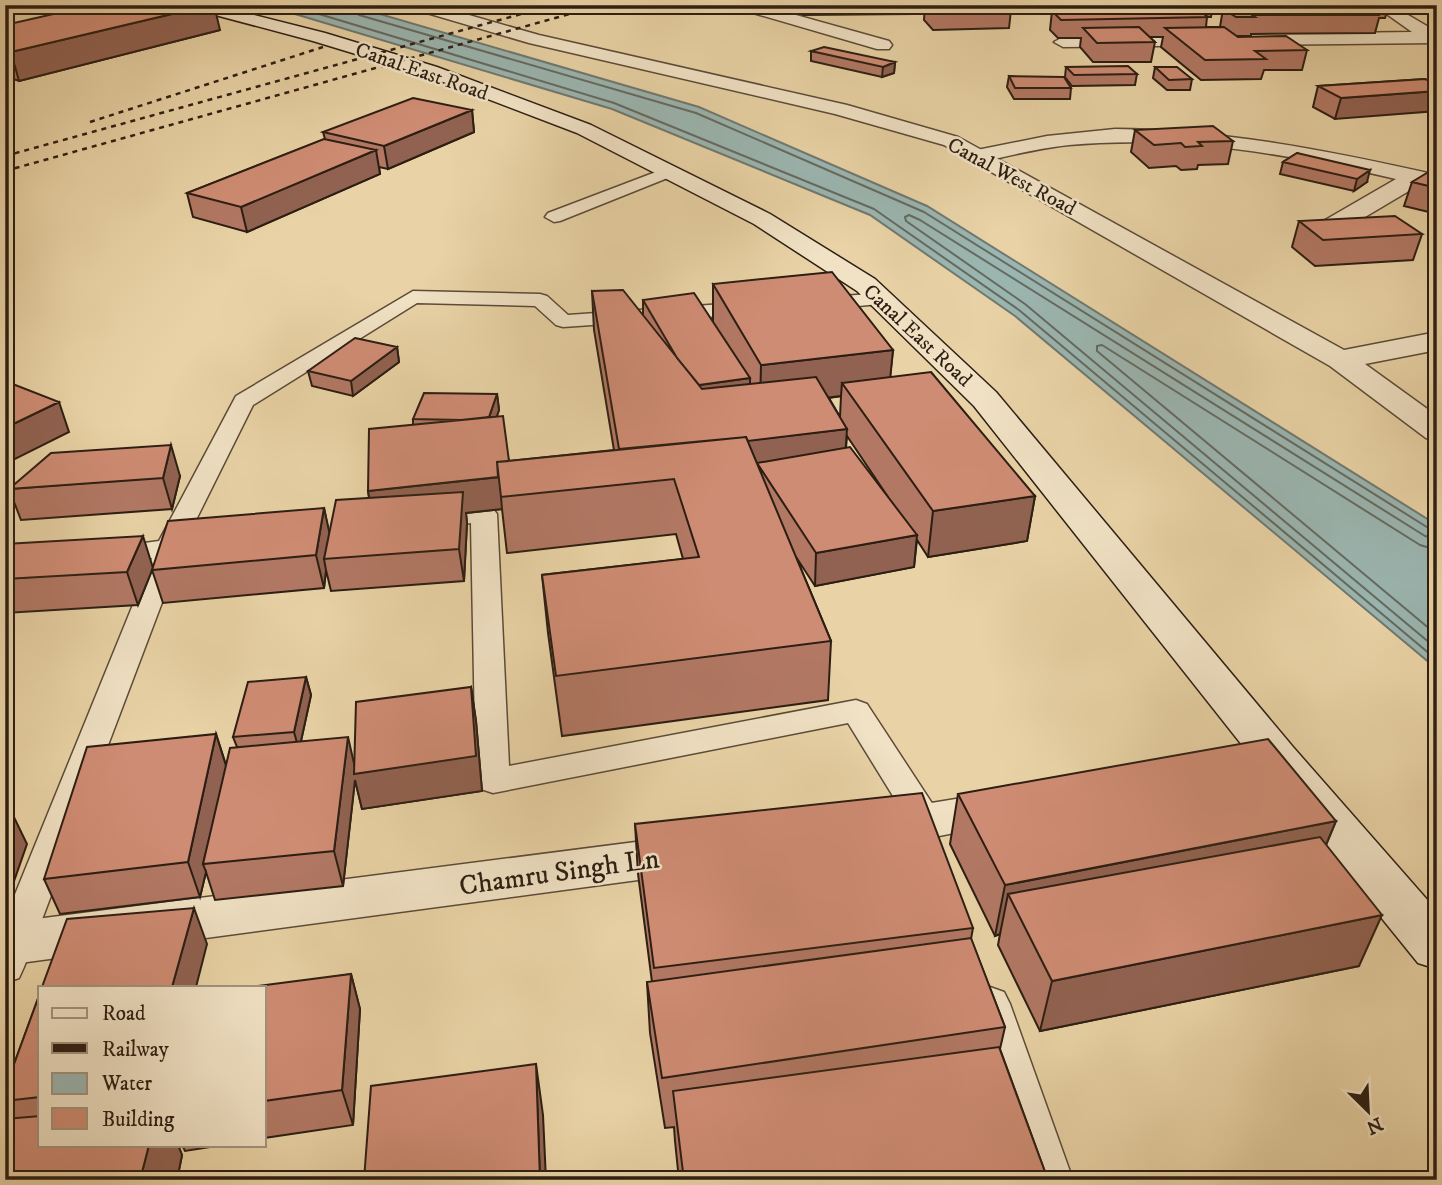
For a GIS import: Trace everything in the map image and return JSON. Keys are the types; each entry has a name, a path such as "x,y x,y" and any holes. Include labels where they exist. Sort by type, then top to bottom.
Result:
{"street":[{"name":"Canal East Road","path":"195,5 319,37 431,71 584,129 762,219 883,299 985,399 1277,758 1437,948"},
{"name":"Canal West Road","path":"416,5 534,38 852,113 951,141 1340,360 1437,431"},
{"path":"742,5 883,45"},
{"path":"1375,21 1402,13 1435,38"},
{"path":"1063,42 1435,38"},
{"path":"980,156 1068,139 1139,136 1245,141 1426,179"},
{"path":"1329,228 1426,179"},
{"path":"1340,360 1437,341"},
{"path":"1223,768 1277,758"},
{"path":"845,834 935,843 1049,800"},
{"name":"Chamru Singh Ln","path":"9,952 734,848"}],"lane":[{"path":"554,217 669,172"},
{"path":"9,952 169,548 244,401 412,297 540,300 562,321 883,299"},
{"path":"402,523 484,514 494,781 856,711 935,843"},
{"path":"87,557 224,542"},
{"path":"978,968 1051,1180"}],"water":[{"path":"257,5 349,5 699,107 927,206 1437,525 1437,669 1015,316 870,215 612,109"}],"building":[{"path":"93,5 210,5 11,52 5,51 5,25"},
{"path":"929,5 1006,5 1011,10 935,12"},
{"path":"1365,7 1380,15 1236,17 1223,9"},
{"path":"1197,9 1208,17 1061,20 1052,11"},
{"path":"1139,27 1155,42 1097,43 1083,28"},
{"path":"1224,27 1238,37 1286,36 1307,50 1255,51 1266,59 1205,60 1165,28"},
{"path":"824,47 895,62 883,67 811,51"},
{"path":"1128,66 1137,74 1074,75 1066,67"},
{"path":"1155,67 1177,67 1192,79 1169,80"},
{"path":"1009,76 1064,77 1071,88 1015,88"},
{"path":"1425,79 1437,84 1437,91 1341,98 1318,86"},
{"path":"413,98 472,110 384,146 323,132"},
{"path":"1213,126 1233,141 1198,142 1202,146 1185,147 1181,143 1154,145 1135,130"},
{"path":"324,139 376,150 241,207 187,193"},
{"path":"1297,153 1370,170 1357,179 1283,162"},
{"path":"1430,171 1437,172 1437,188 1412,182"},
{"path":"1395,216 1422,234 1323,240 1299,221"},
{"path":"832,272 893,350 761,365 713,284"},
{"path":"623,290 702,389 816,377 847,429 748,441 746,437 619,449 592,291"},
{"path":"694,293 750,378 699,385 677,358 643,300"},
{"path":"355,338 397,347 351,381 308,371"},
{"path":"931,372 1035,496 933,511 842,383"},
{"path":"5,381 59,402 5,428"},
{"path":"424,393 497,394 489,417 461,420 413,419"},
{"path":"503,416 509,461 497,462 498,477 368,491 369,429"},
{"path":"746,437 831,641 556,676 542,575 699,557 674,479 501,497 497,462"},
{"path":"171,445 163,478 9,489 51,453"},
{"path":"850,447 917,535 816,553 757,463"},
{"path":"463,492 459,549 324,559 336,500"},
{"path":"324,508 316,555 152,570 168,521"},
{"path":"143,536 127,572 5,579 5,544"},
{"path":"306,677 294,732 233,737 248,682"},
{"path":"471,687 476,756 354,774 356,702"},
{"path":"216,734 188,862 44,879 87,747"},
{"path":"348,737 334,851 203,864 230,748"},
{"path":"1268,739 1336,821 1005,885 958,794"},
{"path":"922,793 973,928 654,968 635,824"},
{"path":"10,809 5,823 5,810"},
{"path":"1320,837 1382,915 1052,981 1008,894"},
{"path":"194,908 172,986 42,986 67,919"},
{"path":"971,938 1005,1027 662,1078 647,982"},
{"path":"351,974 342,1090 266,1101 266,986 259,986"},
{"path":"38,998 38,1097 5,1101 5,1089"},
{"path":"999,1047 1048,1180 684,1180 673,1091"},
{"path":"536,1064 540,1180 364,1180 371,1086"},
{"path":"38,1116 38,1146 149,1146 140,1180 5,1180 5,1119"}],"railway":[{"path":"454,12 481,5"},
{"path":"5,156 554,5"},
{"path":"5,171 602,5"},
{"path":"90,122 323,47"}]}
